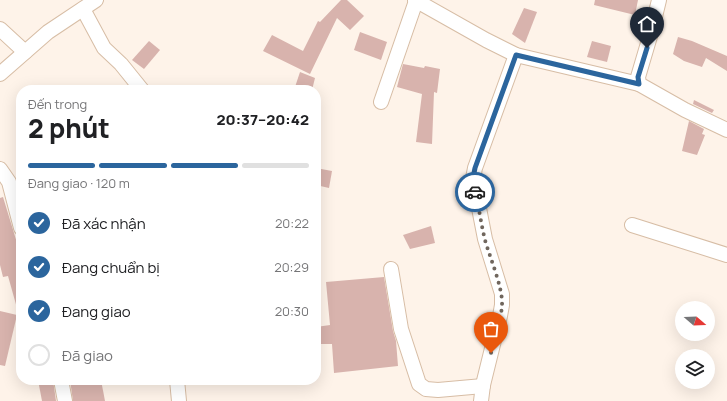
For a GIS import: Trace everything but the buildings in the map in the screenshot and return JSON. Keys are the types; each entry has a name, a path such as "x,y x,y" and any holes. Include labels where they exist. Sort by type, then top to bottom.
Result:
{"street":[{"path":"0,74 48,32 96,0"},
{"path":"381,102 416,0 486,40 516,55 639,84 666,100 727,130"},
{"path":"639,84 638,77 659,0"},
{"path":"83,9 104,48 122,64 138,85"},
{"path":"0,29 25,52"},
{"path":"481,401 483,386 500,316 502,294 485,239 478,203 473,188 473,178 475,168 516,55"},
{"path":"0,169 9,182 16,209"},
{"path":"632,225 727,255"},
{"path":"391,269 401,328 419,384 426,389 438,390 483,386"},
{"path":"62,385 65,401"},
{"path":"177,385 179,401"}],"way so far":[{"path":"475,192 485,239 502,294 500,316 491,353"}],"route":[{"path":"475,192 473,188 475,168 516,55 639,84 637,81 647,48"}]}
